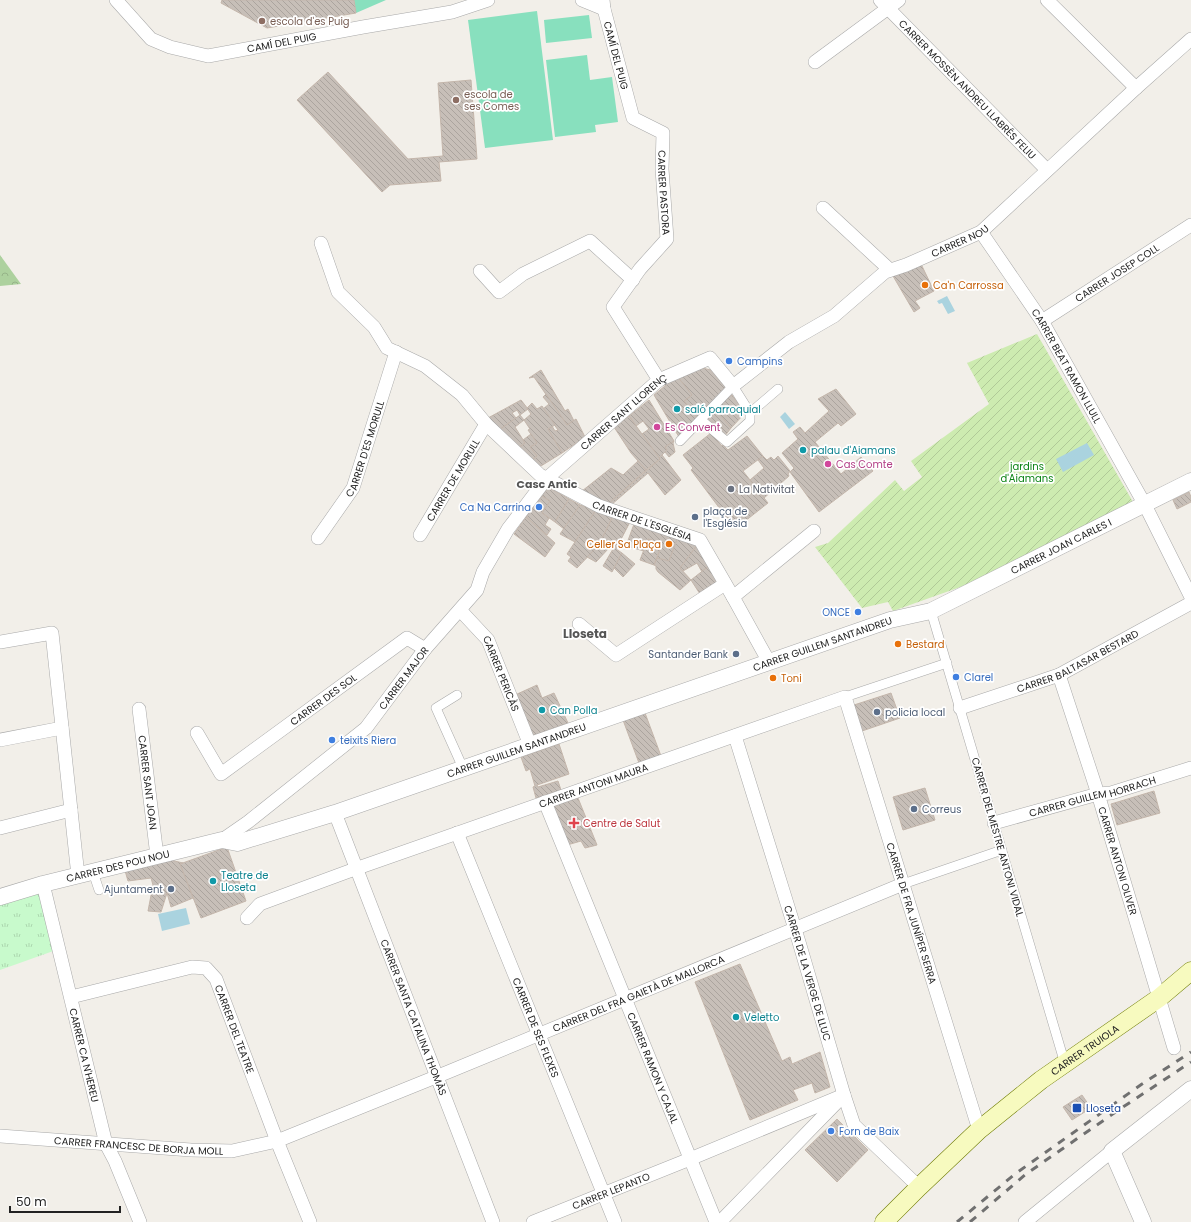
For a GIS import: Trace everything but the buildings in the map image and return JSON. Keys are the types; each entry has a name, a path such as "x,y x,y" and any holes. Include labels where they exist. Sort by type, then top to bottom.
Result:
{"main road":[{"name":"CARRER TRUIOLA","path":"884,1222 979,1130 1041,1080 1159,998 1191,971"}],"street":[{"name":"CAMÍ DEL PUIG","path":"116,0 151,38 170,47 208,56 452,12 488,0"},
{"path":"582,0 604,4"},
{"path":"815,62 884,4 899,0"},
{"path":"1047,0 1136,88"},
{"name":"CAMÍ DEL PUIG","path":"604,4 631,111"},
{"name":"CARRER MOSSÈN ANDREU LLABRÉS FELIU","path":"884,4 1047,170"},
{"name":"CARRER NOU","path":"733,386 789,342 834,316 885,272 906,265 981,232 1191,39"},
{"name":"CARRER PASTORA","path":"631,111 633,118 663,133 662,169 667,239 613,307 659,380"},
{"path":"823,208 890,270"},
{"name":"CARRER JOSEP COLL","path":"1042,321 1191,225"},
{"name":"CARRER BEAT RAMON LLULL","path":"981,232 1042,321 1145,505 1191,597"},
{"path":"480,271 499,292 523,274 590,241 633,280"},
{"path":"321,243 338,292 374,327 387,348 425,366 462,395 486,424 546,479"},
{"name":"CARRER D'ES MORULL","path":"318,538 353,488 396,352"},
{"name":"CARRER SANT LLORENÇ","path":"546,479 659,380 710,358 733,386"},
{"path":"680,441 733,386 750,413 750,421 728,442 701,420"},
{"path":"750,413 778,389"},
{"name":"CARRER DE MORULL","path":"420,535 486,424"},
{"name":"CARRER DE L'ESGLÉSIA","path":"546,479 599,506 700,540 734,597 769,662"},
{"name":"CARRER MAJOR","path":"229,842 248,822 366,728 425,649 477,590 483,572 508,529 546,479"},
{"name":"CARRER JOAN CARLES I","path":"931,611 1191,481"},
{"path":"734,597 814,532"},
{"path":"579,624 616,655 725,584"},
{"name":"CARRER BALTASAR BESTARD","path":"960,708 1059,675 1191,603"},
{"name":"CARRER PERICÀS","path":"460,610 488,640 530,745"},
{"name":"CARRER GUILLEM SANTANDREU","path":"229,842 335,813 890,620 931,611"},
{"name":"CARRER DEL MESTRE ANTONI VIDAL","path":"931,611 1065,1064"},
{"path":"0,642 52,633 78,876"},
{"name":"CARRER DES SOL","path":"197,733 221,774 355,674 407,638 425,649"},
{"name":"CARRER ANTONI MAURA","path":"247,918 260,904 355,868 845,697 947,664"},
{"name":"CARRER ANTONI OLIVER","path":"1059,675 1098,794 1174,1048"},
{"path":"457,695 436,708 463,768"},
{"name":"CARRER DE FRA JUNÍPER SERRA","path":"845,697 979,1130"},
{"name":"CARRER SANT JOAN","path":"140,709 157,856"},
{"path":"0,740 62,728"},
{"name":"CARRER DE LA VERGE DE LLUC","path":"735,736 795,928 854,1125 919,1187"},
{"name":"CARRER GUILLEM HORRACH","path":"994,823 1098,794 1111,793 1191,768"},
{"name":"CARRER RAMON Y CAJAL","path":"545,802 716,1222"},
{"path":"0,828 71,810"},
{"name":"CARRER SANTA CATALINA THOMÀS","path":"335,813 355,868 438,1076 493,1222"},
{"name":"CARRER DE SES FLEXES","path":"457,833 615,1222"},
{"name":"CARRER DES POU NOU","path":"0,897 43,884 126,863 229,842"},
{"name":"CARRER DEL FRA GAIETÀ DE MALLORCA","path":"277,1141 903,884 1002,850"},
{"path":"93,872 98,890"},
{"name":"CARRER CA N'HEREU","path":"43,884 106,1144 115,1161 140,1222"},
{"name":"CARRER DEL TEATRE","path":"71,997 192,967 206,968 216,979 277,1141 310,1222"},
{"path":"1025,1222 1191,1089"},
{"path":"728,1219 844,1095"},
{"name":"CARRER LEPANTO","path":"533,1222 844,1095"},
{"name":"CARRER FRANCESC DE BORJA MOLL","path":"0,1136 191,1150 232,1151 277,1141"},
{"path":"1112,1151 1143,1222"}],"green space":[{"path":"354,0 386,0 356,13"},
{"path":"537,11 553,140 485,148 468,20"},
{"path":"589,15 592,38 546,43 544,20"},
{"path":"587,55 590,80 612,77 618,122 595,125 596,132 555,137 546,60"},
{"path":"0,255 21,284 0,286"},
{"name":"jardins d'Aiamans","path":"1037,334 1133,502 994,575 893,611 888,602 862,608 815,547 828,543 895,480 904,491 922,477 911,461 989,404 967,363"},
{"path":"43,884 59,949 0,970 0,897"}],"water":[{"path":"947,296 955,311 948,314 942,303 939,304 937,301"},
{"path":"785,412 795,424 789,429 780,417"},
{"path":"1087,443 1094,455 1063,472 1056,459"},
{"path":"186,908 190,924 162,931 158,914"}],"railway":[{"path":"957,1222 1015,1174 1142,1084 1191,1052"},
{"path":"970,1222 1026,1174 1191,1062"}],"place":[{"name":"escola d'es Puig","path":"262,21"},
{"name":"escola de ses Comes","path":"456,100"},
{"name":"Ca'n Carrossa","path":"925,285"},
{"name":"Campins","path":"729,361"},
{"name":"saló parroquial","path":"677,409"},
{"name":"Es Convent","path":"657,427"},
{"name":"palau d'Aiamans","path":"803,450"},
{"name":"Cas Comte","path":"828,464"},
{"name":"La Nativitat","path":"731,489"},
{"name":"Ca Na Carrina","path":"539,507"},
{"name":"plaça de l'Església","path":"695,517"},
{"name":"Celler Sa Plaça","path":"669,544"},
{"name":"ONCE","path":"858,612"},
{"name":"Bestard","path":"898,644"},
{"name":"Santander Bank","path":"736,654"},
{"name":"Clarel","path":"956,677"},
{"name":"Toni","path":"773,678"},
{"name":"Can Polla","path":"542,710"},
{"name":"policia local","path":"877,712"},
{"name":"teixits Riera","path":"332,740"},
{"name":"Correus","path":"914,809"},
{"name":"Centre de Salut","path":"574,823"},
{"name":"Teatre de Lloseta","path":"213,881"},
{"name":"Ajuntament","path":"171,889"},
{"name":"Veletto","path":"736,1017"},
{"name":"Lloseta","path":"1077,1108"},
{"name":"Forn de Baix","path":"831,1131"}],"district":[{"name":"Casc Antic","path":"547,484"},
{"name":"Lloseta","path":"585,634"}]}
